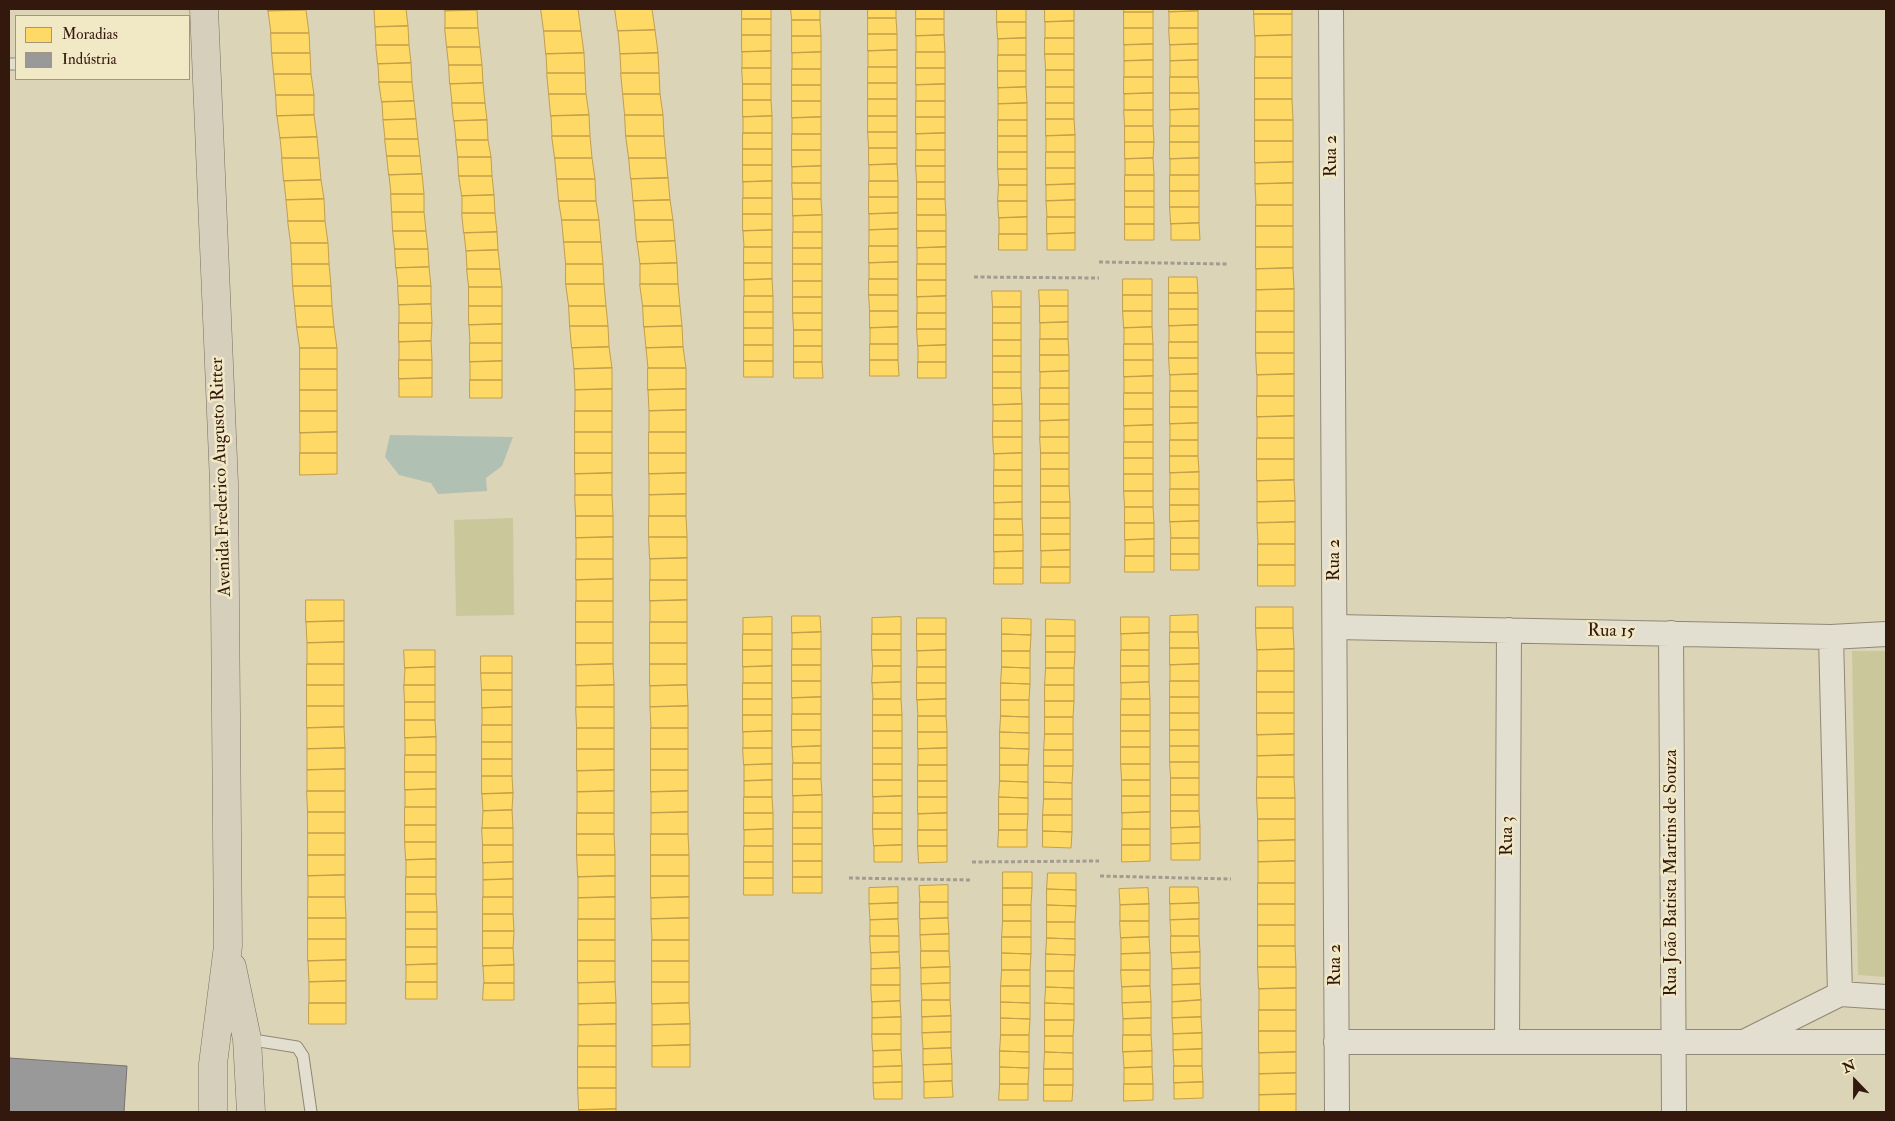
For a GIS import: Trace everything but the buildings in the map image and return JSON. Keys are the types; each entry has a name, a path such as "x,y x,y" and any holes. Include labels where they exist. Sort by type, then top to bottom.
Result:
{"main road":[{"name":"Avenida Frederico Augusto Ritter","path":"204,9 201,68 224,484 228,946 213,1064 214,1112"},
{"name":"Avenida Frederico Augusto Ritter","path":"228,946 247,1039 251,1112"}],"street":[{"name":"Rua 2","path":"1331,9 1336,627 1337,1112"},
{"name":"Rua 15","path":"1336,627 1831,636 1886,634"},
{"name":"Rua 3","path":"1507,1042 1509,630"},
{"name":"Rua João Batista Martins de Souza","path":"1671,633 1674,1112"},
{"path":"1831,636 1840,994"},
{"path":"1744,1042 1840,994 1886,997"},
{"path":"1336,1042 1886,1042"}],"lane":[{"path":"247,1039 297,1048 303,1056 311,1112"}],"path":[{"path":"1099,262 1227,264"},
{"path":"974,277 1099,278"},
{"path":"972,862 1099,862"},
{"path":"1100,876 1231,879"},
{"path":"849,878 972,880"}],"shaded area":[{"path":"390,435 513,437 502,466 486,478 487,491 438,494 431,483 399,475 385,457"},
{"path":"513,518 514,615 456,616 454,520"},
{"path":"1852,651 1886,651 1886,977 1858,975"}]}
